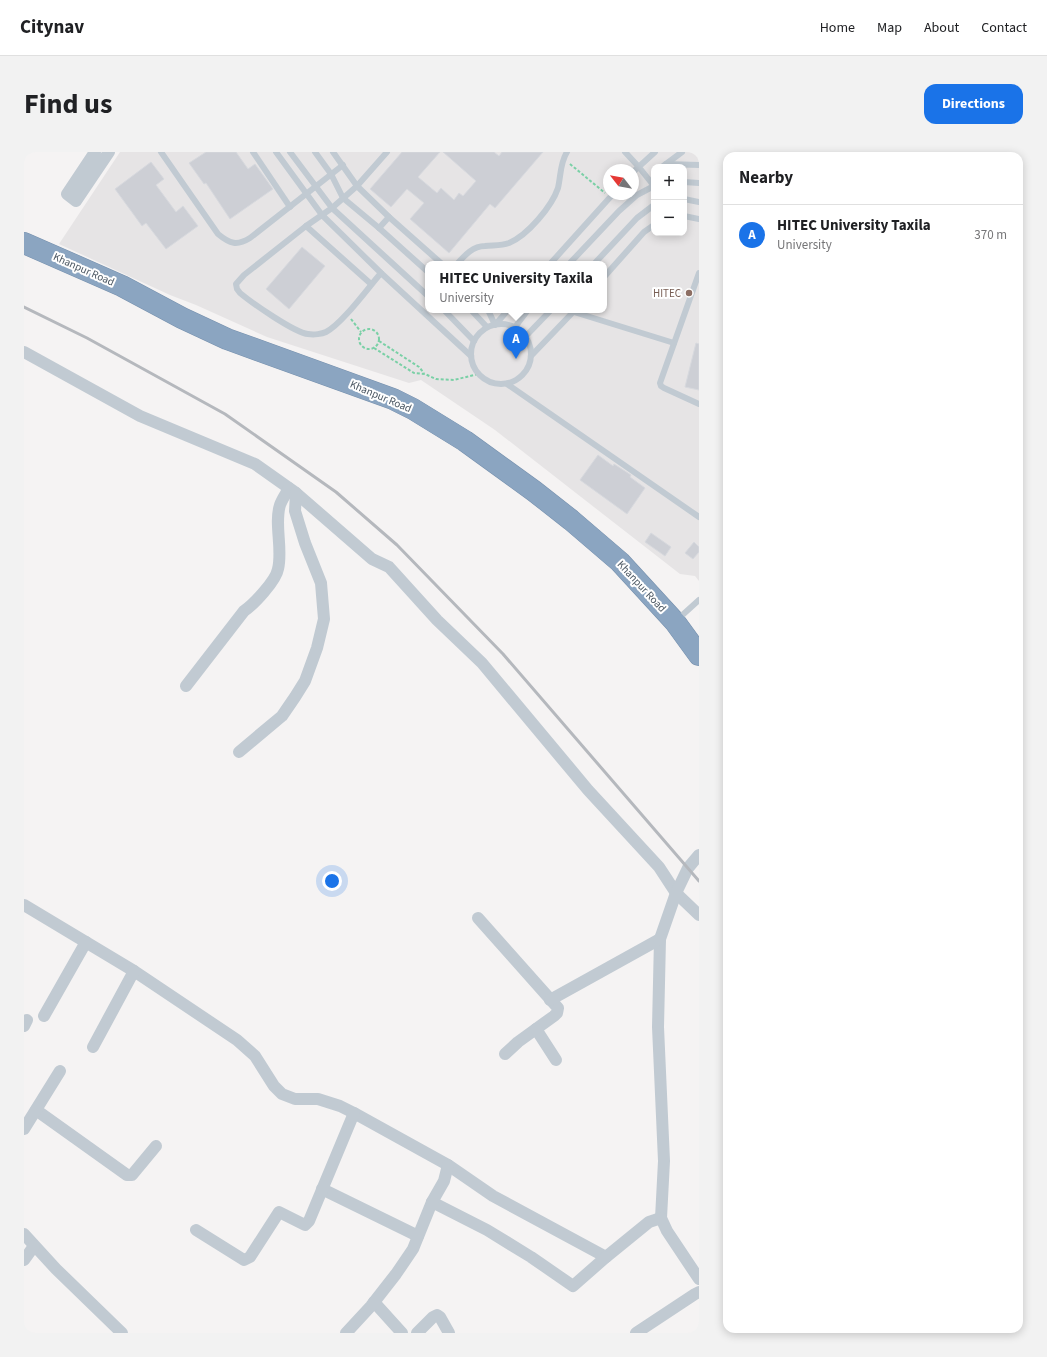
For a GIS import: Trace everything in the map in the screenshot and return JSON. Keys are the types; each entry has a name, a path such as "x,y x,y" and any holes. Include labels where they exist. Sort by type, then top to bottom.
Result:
{"highway":[{"name":"Khanpur Road","path":"24,243 122,286 182,318 227,339 386,396 413,409 471,445 571,520 620,562 675,622 699,654"}],"street":[{"path":"95,152 67,194 76,201 108,152"},
{"path":"24,352 140,416 255,464 293,491 372,559 389,567 437,620 482,663 588,790 659,867 676,893 699,915"},
{"path":"186,686 244,611 252,606 268,587 278,571 280,553 278,514 280,504 293,491"},
{"path":"239,752 282,716 295,697 304,680 317,648 324,619 321,583 305,543 295,511 293,491"},
{"path":"699,855 688,868 676,893 660,939 658,1027 664,1161 661,1218 667,1231 699,1279"},
{"path":"24,905 134,972 237,1040 255,1056 274,1086 282,1094 295,1099 318,1099 340,1106 354,1113 448,1165 493,1196 606,1257"},
{"path":"478,918 558,1008 554,1016 518,1042 505,1054"},
{"path":"550,1000 660,939"},
{"path":"44,1016 86,942"},
{"path":"93,1047 134,972"},
{"path":"536,1029 556,1060"},
{"path":"24,1129 60,1071"},
{"path":"36,1110 127,1175 132,1175 156,1146"},
{"path":"196,1230 244,1260 250,1257 279,1212 305,1225 309,1221 354,1113"},
{"path":"346,1333 374,1302 413,1249 432,1202 444,1181 448,1165"},
{"path":"322,1189 418,1236"},
{"path":"432,1202 487,1230 531,1257 573,1286 649,1222 661,1218"},
{"path":"24,1234 56,1269 122,1333"},
{"path":"24,1260 34,1246"},
{"path":"636,1333 699,1292"},
{"path":"374,1302 402,1333"},
{"path":"417,1333 437,1315 440,1316 450,1333"}],"lane":[{"path":"161,152 212,227 223,238 237,244 250,238 342,165"},
{"path":"253,152 290,207"},
{"path":"276,152 322,215 381,273 471,356"},
{"path":"290,152 332,208 425,293"},
{"path":"316,152 331,174 343,198 425,269"},
{"path":"333,152 357,186 439,261"},
{"path":"381,273 339,322 326,332 308,334 296,331 245,297 237,289 236,284 306,226 332,208 357,186 387,152"},
{"path":"460,261 467,253 476,248 510,243 525,232 540,217 554,197 558,187 563,158 567,152"},
{"path":"625,152 636,164"},
{"path":"639,165 655,152"},
{"path":"665,164 682,152"},
{"path":"687,165 699,165"},
{"path":"639,167 651,182"},
{"path":"687,182 699,183"},
{"path":"572,261 619,211 637,195 651,188"},
{"path":"553,261 608,200"},
{"path":"687,200 699,202"},
{"path":"597,261 637,218 651,207"},
{"path":"379,228 389,217"},
{"path":"687,217 699,219"},
{"path":"306,226 372,284"},
{"path":"607,274 644,232 651,226"},
{"path":"699,273 660,383 661,386 699,404"},
{"path":"447,313 474,341"},
{"path":"474,313 487,327"},
{"path":"489,313 494,325"},
{"path":"494,325 505,313"},
{"path":"515,327 526,313"},
{"path":"525,337 548,313"},
{"path":"531,356 573,313"},
{"path":"581,313 674,343"},
{"path":"502,324 515,327 525,337 530,348 531,356 526,371 514,381 507,384 491,383 484,380 474,368 471,356 474,341 480,332 487,327 502,324"},
{"path":"507,384 699,517"},
{"path":"675,622 699,600"}],"path":[{"path":"563,158 603,189"},
{"path":"347,313 361,332"},
{"path":"361,332 372,329 378,334 379,341 374,348"},
{"path":"361,332 359,340 360,344 366,349 374,348 414,373 425,374 436,379 448,380 478,374"},
{"path":"379,341 419,367 425,374"}],"shaded area":[{"path":"120,152 699,152 699,581 695,576 680,574 495,430 421,380 409,383 267,337 170,295 59,244"}],"building":[{"path":"206,152 236,152 248,169 255,164 273,189 230,219 206,183 204,184 189,163"},
{"path":"402,152 440,152 418,177 437,193 441,188 454,200 459,193 463,196 476,181 443,152 494,152 499,156 502,152 543,152 495,208 490,204 449,253 410,219 424,203 407,189 391,207 370,189"},
{"path":"151,162 164,179 156,185 176,212 183,206 198,226 166,249 146,223 142,226 115,189"},
{"path":"302,247 325,266 289,309 266,289"},
{"path":"696,343 699,344 699,390 685,387"},
{"path":"598,455 613,466 614,464 631,475 630,477 645,488 627,514 580,480"},
{"path":"651,533 671,547 665,556 645,542"},
{"path":"694,542 699,547 699,552 693,559 685,553"}],"railway":[{"path":"24,307 87,338 225,414 336,492 397,545 503,654 699,881"}],"place":[{"name":"HITEC","path":"689,293"},
{"name":"HITEC University Taxila","path":"516,359"}]}
